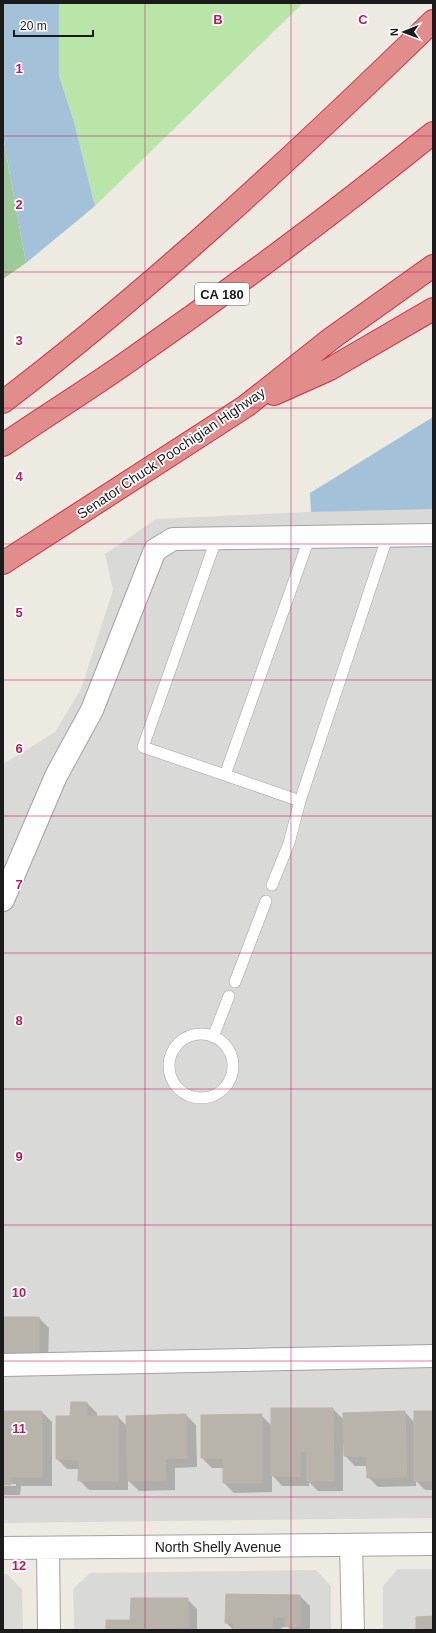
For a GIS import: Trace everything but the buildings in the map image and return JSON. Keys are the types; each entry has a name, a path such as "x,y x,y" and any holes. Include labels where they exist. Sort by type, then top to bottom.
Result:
{"highway":[{"path":"3,402 94,330 189,248 334,117 433,21"},
{"name":"CA 180","path":"3,445 126,363 238,282 394,164 433,132"},
{"name":"Senator Chuck Poochigian Highway","path":"3,563 246,406 332,338 433,266"},
{"path":"246,406 330,369 433,310"}],"street":[{"path":"3,900 56,776 92,710 155,550 173,539 217,537 433,535"},
{"path":"3,1365 433,1356"},
{"name":"North Shelly Avenue","path":"3,1548 351,1546 433,1544"},
{"path":"351,1546 353,1630"},
{"path":"48,1548 49,1630"}],"lane":[{"path":"272,885 289,843 300,801 388,535"},
{"path":"225,776 310,536"},
{"path":"217,537 143,747 300,801"},
{"path":"235,982 266,901"},
{"path":"214,1037 230,996"},
{"path":"199,1034 214,1037 226,1046 231,1055 233,1065 231,1076 226,1086 218,1093 208,1098 196,1098 186,1094 178,1088 172,1079 169,1069 170,1059 174,1049 180,1041 189,1036 199,1034"}],"shaded area":[{"path":"372,509 433,509 433,1518 3,1523 3,764 55,732 81,689 113,590 105,554 156,519"},
{"path":"398,1569 433,1569 433,1630 383,1630 383,1586"},
{"path":"316,1570 331,1586 331,1630 74,1630 73,1589 90,1573"},
{"path":"3,1574 7,1574 22,1589 23,1630 3,1630"}],"green space":[{"path":"59,3 303,3 95,206 74,122 59,74"},
{"path":"3,137 26,263 3,279"}],"water":[{"path":"3,3 59,3 59,75 74,122 95,206 26,263 3,136"},
{"path":"433,417 433,509 311,512 310,493"}]}
